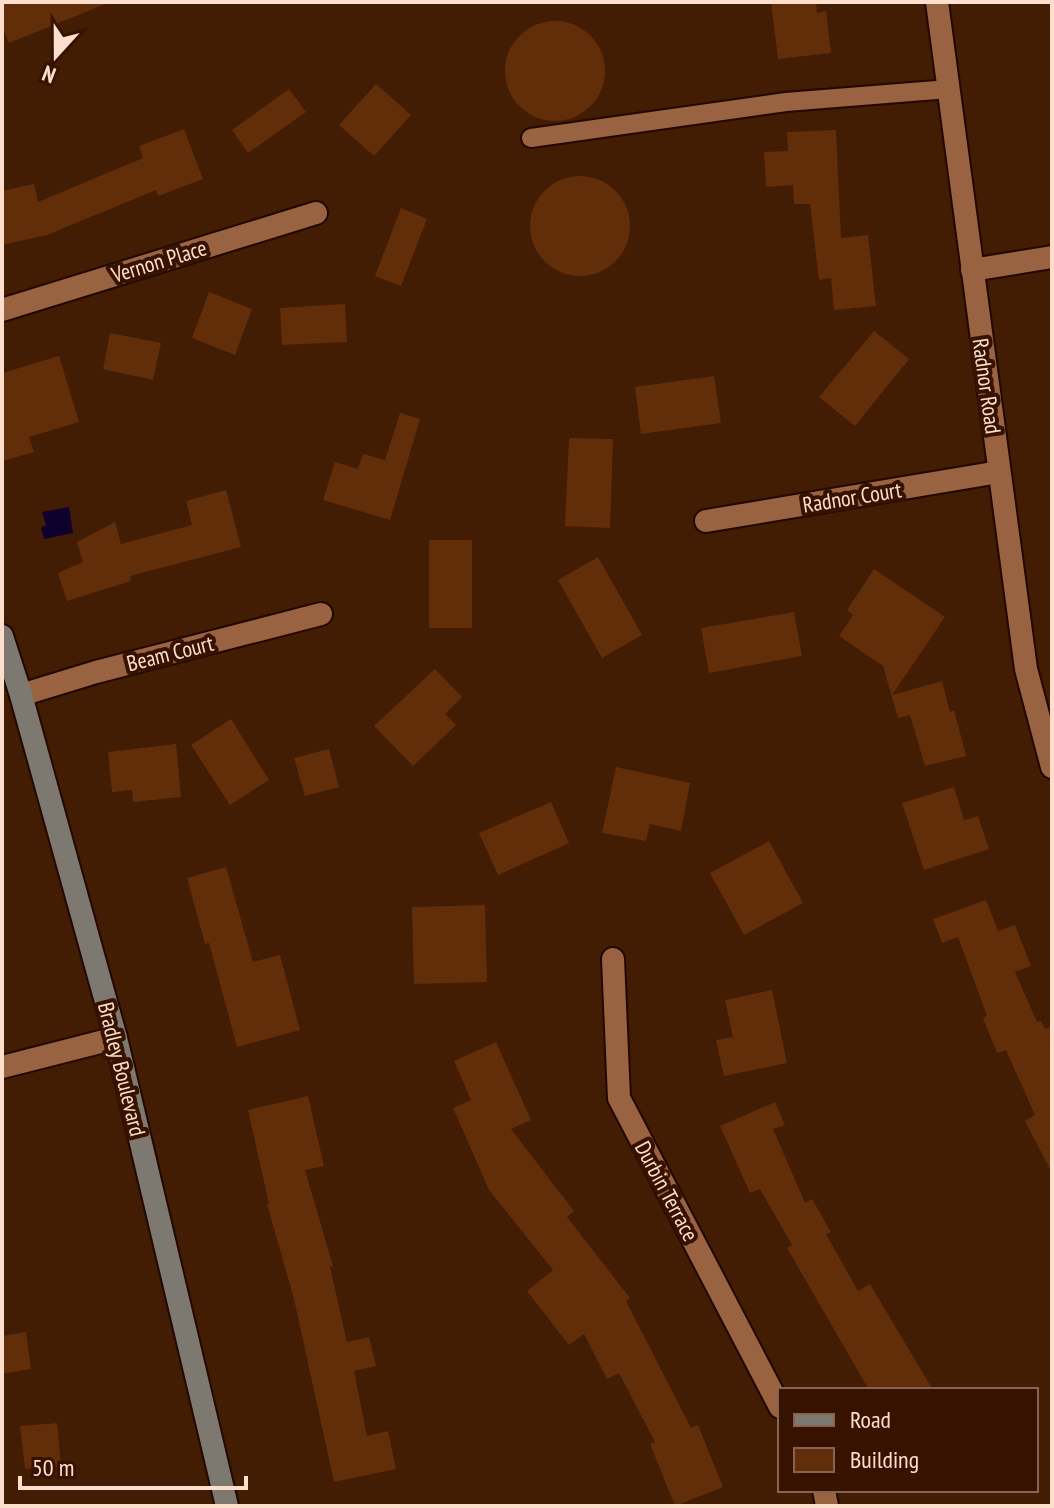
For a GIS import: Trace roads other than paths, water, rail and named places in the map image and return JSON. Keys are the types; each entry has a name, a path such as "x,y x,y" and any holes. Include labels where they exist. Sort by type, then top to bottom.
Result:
{"main road":[{"name":"Bradley Boulevard","path":"2,636 116,1038 227,1506"}],"street":[{"name":"Radnor Road","path":"937,2 1026,669 1052,767"},
{"name":"Vernon Place","path":"2,310 316,213"},
{"path":"972,270 1052,257"},
{"name":"Radnor Court","path":"706,521 999,472"},
{"name":"Beam Court","path":"21,695 96,672 321,614"},
{"name":"Durbin Terrace","path":"613,959 619,1098 778,1403"},
{"path":"2,1067 116,1038"}],"lane":[{"path":"531,138 786,102 949,89"}]}
